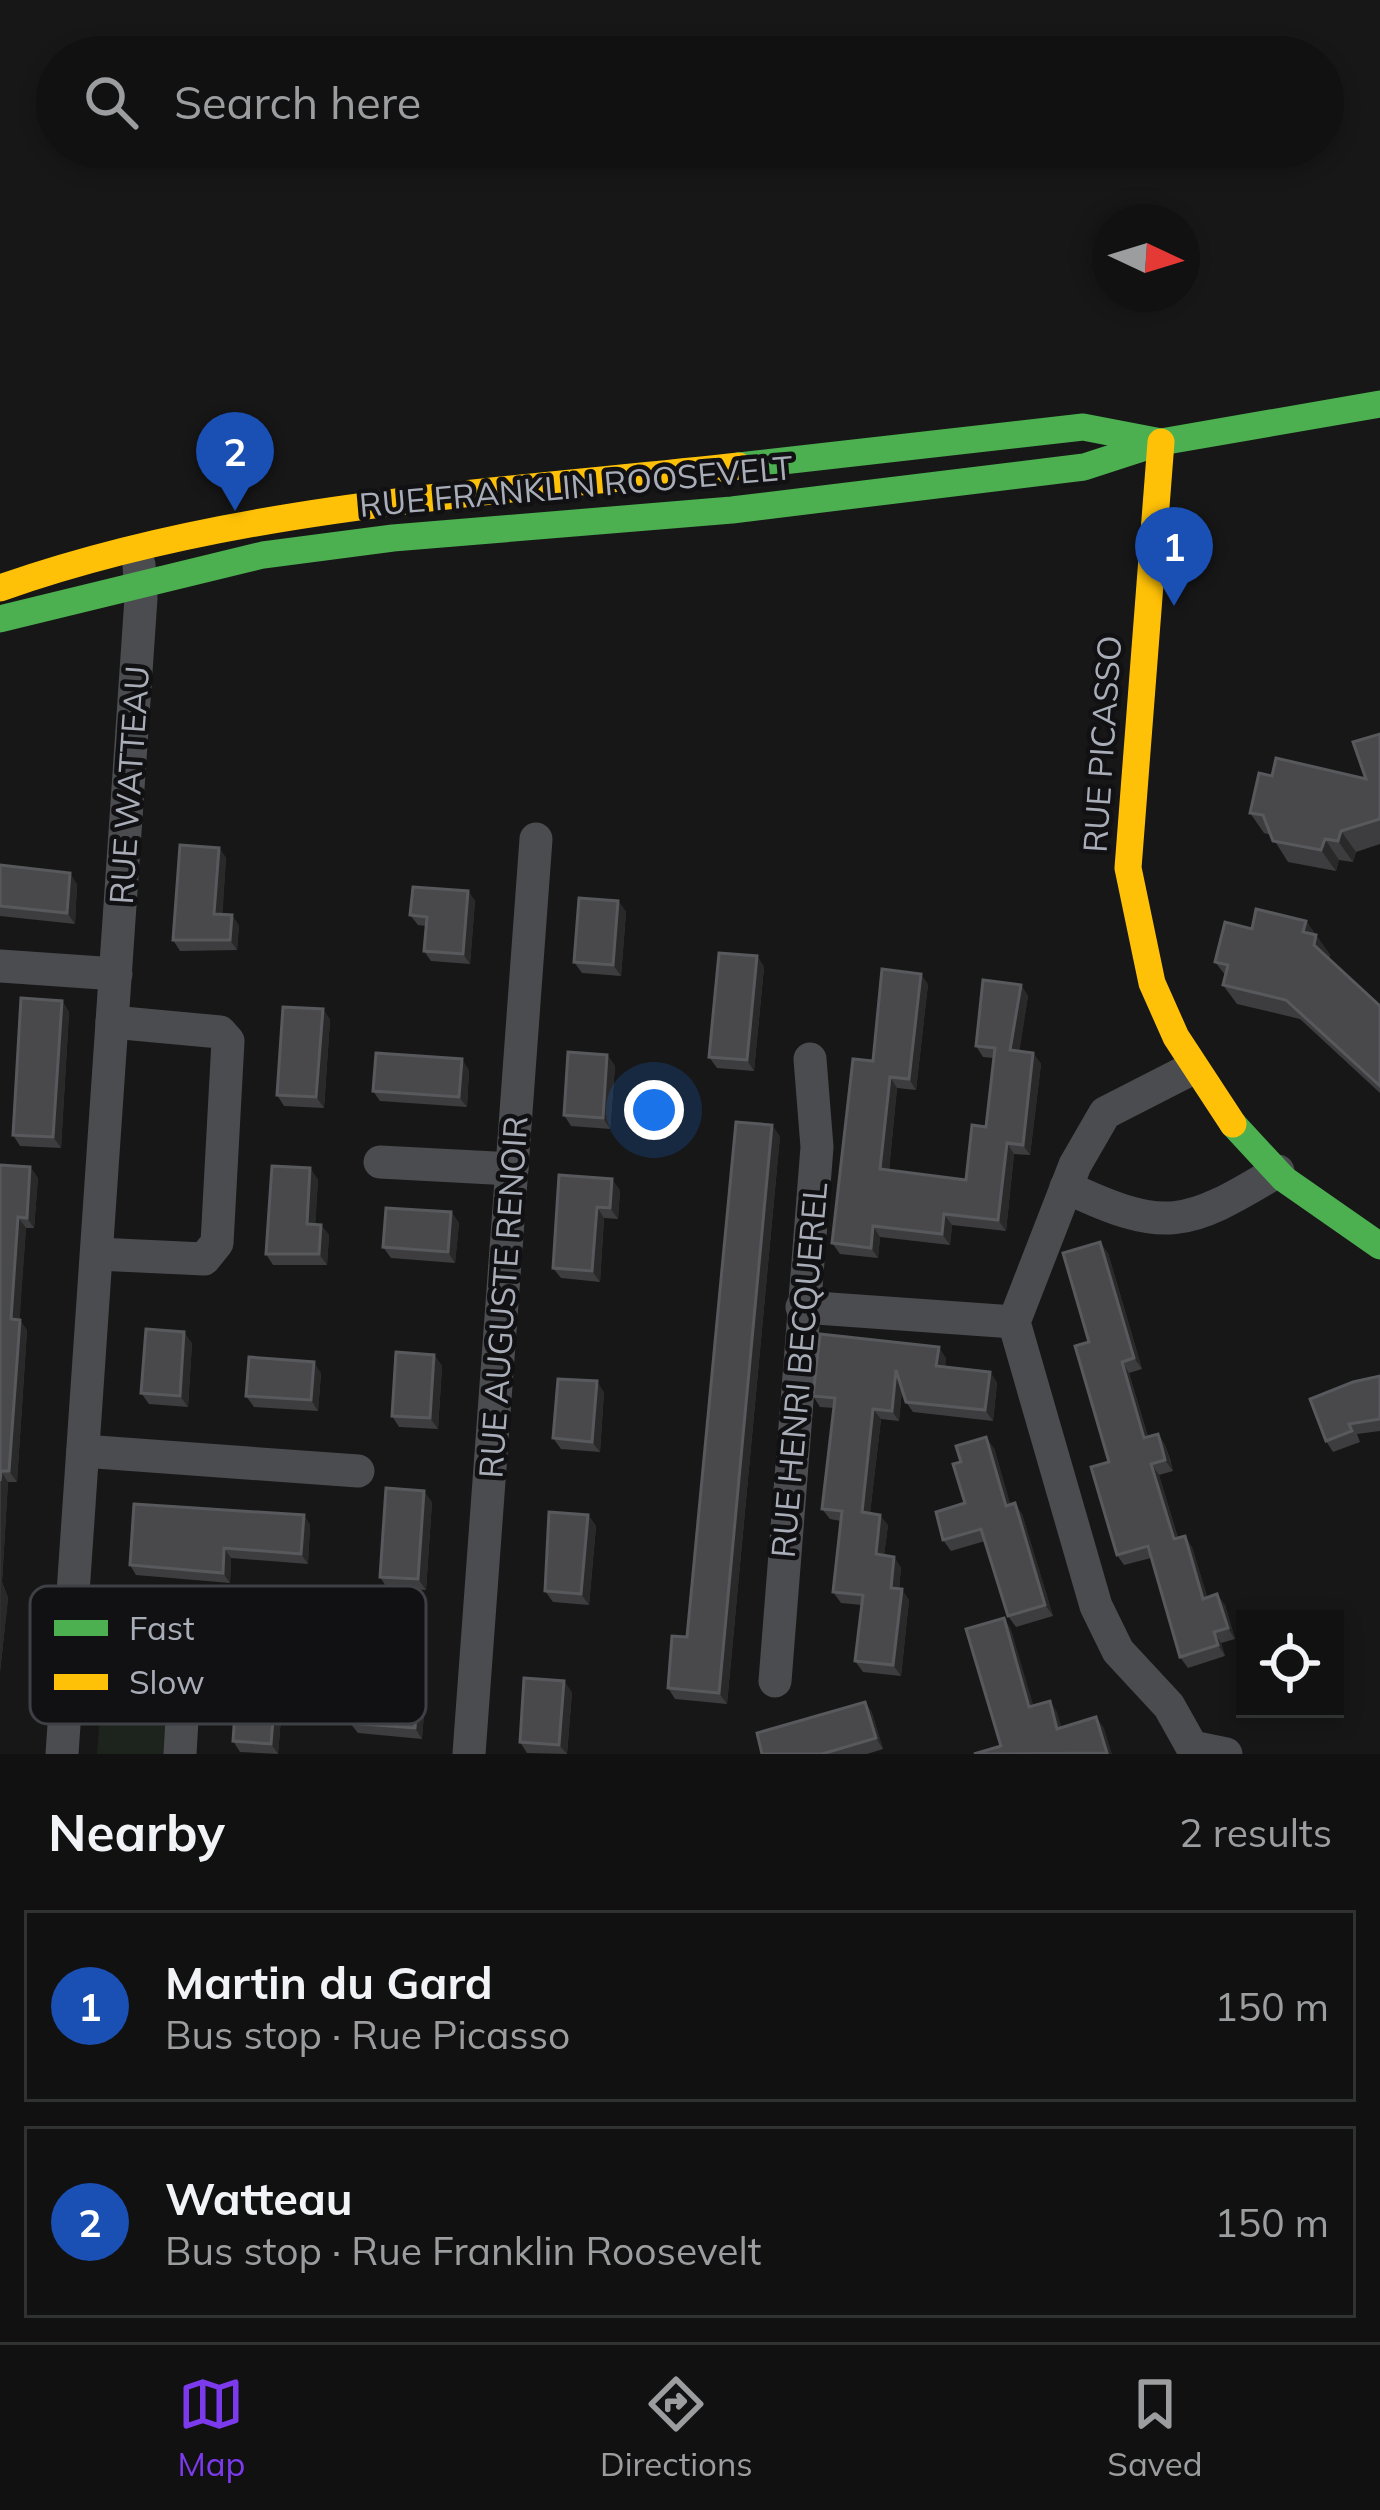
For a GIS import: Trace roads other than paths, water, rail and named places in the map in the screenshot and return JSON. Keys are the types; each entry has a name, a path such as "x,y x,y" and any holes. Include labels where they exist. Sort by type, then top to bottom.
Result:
{"main road":[{"name":"RUE FRANKLIN ROOSEVELT","path":"0,588 74,562 139,565 732,510 1084,467 1161,442 1380,404"},
{"name":"RUE FRANKLIN ROOSEVELT","path":"0,620 139,565 316,513 1083,427 1161,442"},
{"name":"RUE PICASSO","path":"1161,442 1128,869 1145,951 1191,1069 1244,1138 1307,1199 1380,1246"}],"street":[{"name":"RUE WATTEAU","path":"74,1586 139,565"},
{"name":"RUE AUGUSTE RENOIR","path":"470,1754 536,839"},
{"path":"0,965 116,974"},
{"path":"97,1254 204,1259 217,1243 228,1041 220,1032 112,1022"},
{"name":"RUE HENRI BECQUEREL","path":"775,1682 817,1148 810,1059"},
{"path":"1191,1069 1105,1113 1066,1187 1014,1322 1096,1606 1118,1651 1169,1706 1190,1750 1226,1754"},
{"path":"380,1162 512,1169"},
{"path":"1066,1187 1126,1215 1167,1221 1217,1208 1278,1171"},
{"path":"802,1307 1014,1322"},
{"path":"83,1451 358,1471"},
{"name":"RUE WATTEAU","path":"62,1754 64,1724"},
{"path":"180,1754 182,1724"}],"place":[{"name":"Watteau","path":"235,511"},
{"name":"Martin du Gard","path":"1174,606"}]}
